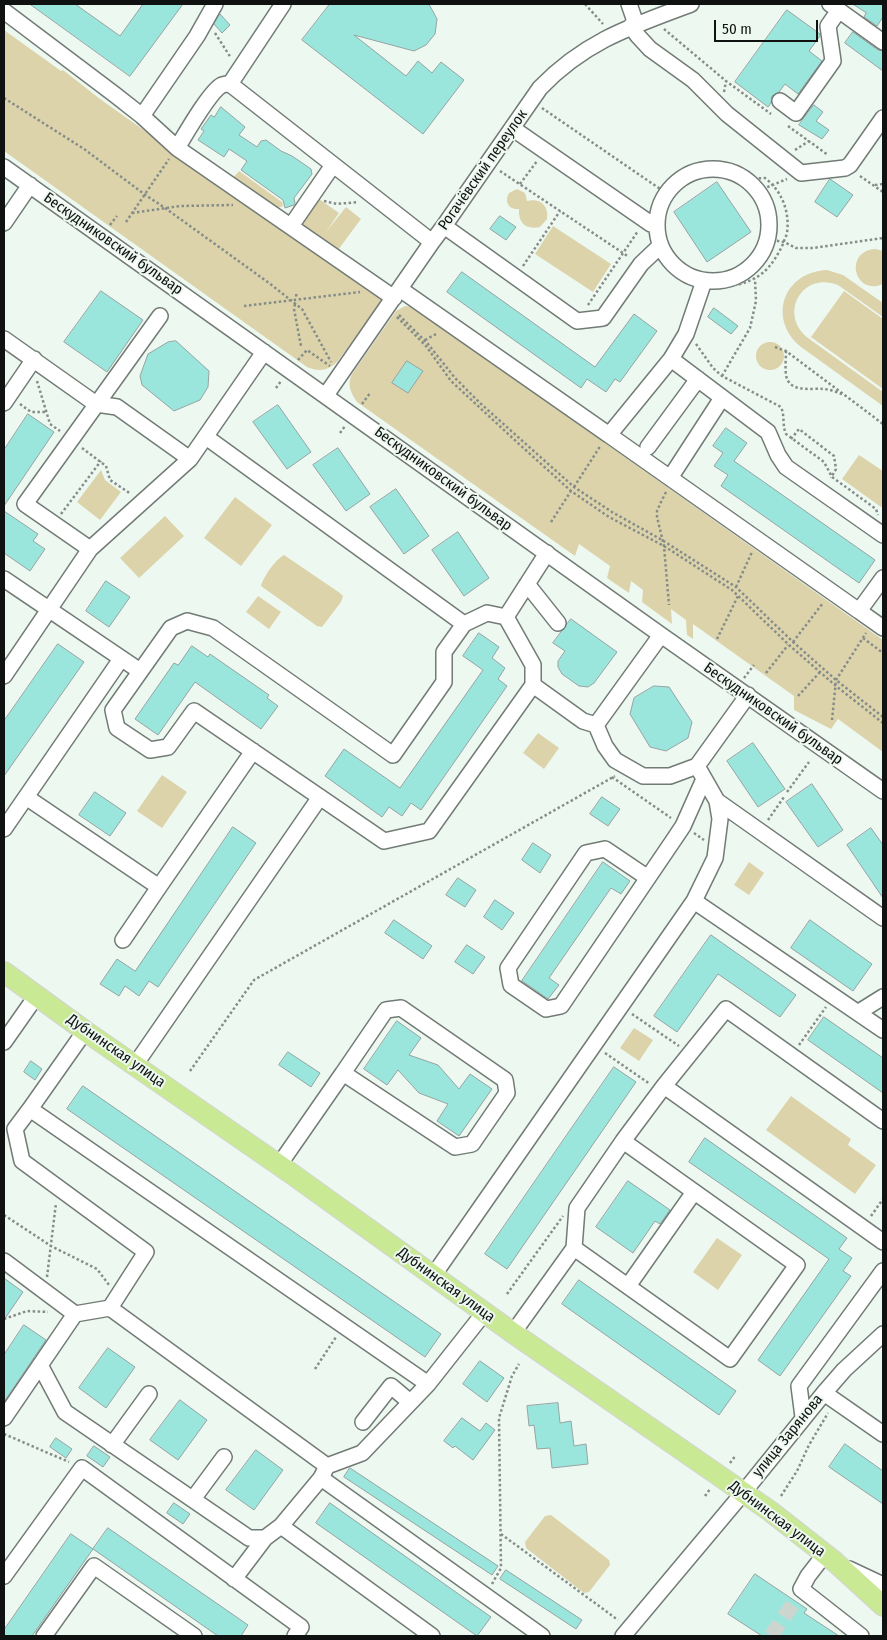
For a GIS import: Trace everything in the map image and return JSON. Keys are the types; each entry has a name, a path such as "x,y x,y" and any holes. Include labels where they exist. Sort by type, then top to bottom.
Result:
{"main road":[{"name":"Дубнинская улица","path":"4,972 85,1031 279,1165 484,1313 770,1511 830,1558 883,1606"}],"street":[{"path":"142,116 166,82 215,4"},
{"path":"177,148 193,121 216,91 222,85 235,78 283,4"},
{"path":"629,4 638,36 650,49 693,80 727,114 801,173 845,168 850,164 883,118"},
{"name":"Рогачёвский переулок","path":"326,395 392,292 444,226 540,88 570,60 586,50 634,25 691,4"},
{"path":"780,101 796,113 833,61 828,26 834,7 881,35"},
{"path":"4,11 142,116 177,148 291,226 608,435 878,625"},
{"path":"235,78 334,165 432,242"},
{"path":"512,128 651,221 660,246 670,261 683,273 704,281 725,280 740,274 752,264 762,252 767,239 769,221 766,205 758,191 746,179 730,171 712,168 694,172 678,180 666,194 651,221"},
{"path":"291,226 334,165"},
{"name":"Бескудниковский бульвар","path":"4,167 661,635 883,790"},
{"path":"4,223 30,185"},
{"path":"444,226 577,321 603,318 641,264 660,246"},
{"path":"608,435 671,359 686,334 704,281"},
{"path":"90,549 25,504 160,316"},
{"path":"4,338 96,404 117,407 190,459"},
{"path":"4,676 90,549 190,459 264,352"},
{"path":"6,400 34,359"},
{"path":"671,359 768,432 778,455 786,467 880,533"},
{"path":"648,447 698,379"},
{"path":"671,479 722,398"},
{"path":"206,437 464,624"},
{"path":"506,617 547,553"},
{"path":"859,611 883,578"},
{"path":"4,579 140,671"},
{"path":"527,584 558,623"},
{"path":"487,612 506,617 533,665 533,685 428,831 384,841 194,711 168,747 150,750 116,728 113,710 171,628 188,621 213,628 393,755 444,682 444,652 464,624 487,612"},
{"path":"596,725 661,635"},
{"path":"4,829 121,659"},
{"path":"533,685 583,721 596,725 605,746 615,760 644,776 670,776 701,772"},
{"path":"648,878 605,849 586,853 508,968 511,985 546,1009 561,1006 648,878 683,826 701,772 748,695"},
{"path":"123,940 253,751"},
{"path":"433,1276 694,901 715,858 720,819 717,801 701,772"},
{"path":"26,796 160,887"},
{"path":"135,1066 320,797"},
{"path":"717,801 883,918"},
{"path":"694,901 883,1030"},
{"path":"4,1042 37,995"},
{"path":"859,1012 883,997"},
{"path":"279,1165 386,1010 401,1008 505,1080 507,1093 472,1144 455,1147 343,1073"},
{"path":"514,1333 574,1248 577,1208 662,1088 726,1008 883,1120"},
{"path":"4,1418 75,1314 114,1302 146,1252 22,1161 10,1132 30,1109 85,1031"},
{"path":"662,1088 883,1242"},
{"path":"30,1109 428,1384"},
{"path":"574,1248 730,1359 797,1264 623,1141"},
{"path":"628,1286 694,1192"},
{"path":"4,1261 75,1314"},
{"path":"803,1417 799,1386 883,1271"},
{"path":"114,1302 324,1472 485,1595 542,1636"},
{"path":"234,1579 265,1538 280,1526 324,1472 362,1453 428,1384 484,1313"},
{"name":"улица Зарянова","path":"626,1632 743,1493 803,1417 829,1397 844,1370 883,1334"},
{"path":"40,1365 65,1412 249,1538 265,1538"},
{"path":"363,1422 390,1386 410,1402"},
{"path":"112,1445 149,1394"},
{"path":"829,1397 883,1434"},
{"path":"193,1499 224,1457"},
{"path":"4,1576 82,1468 301,1627 295,1636"},
{"path":"280,1526 432,1636"},
{"path":"862,1636 798,1595 808,1576 830,1558 883,1585"},
{"path":"44,1636 94,1566 194,1636"}],"path":[{"path":"585,4 604,25"},
{"path":"207,18 235,78"},
{"path":"662,28 726,81 771,114"},
{"path":"4,98 84,149 296,304 302,309 331,362"},
{"path":"541,107 666,194"},
{"path":"786,125 845,168 883,192"},
{"path":"126,222 177,148"},
{"path":"520,184 545,150"},
{"path":"500,171 641,264"},
{"path":"758,191 801,173"},
{"path":"725,280 739,285 754,280 763,274 772,264 787,236 787,213 783,200 774,185 766,178 746,179"},
{"path":"873,185 883,184"},
{"path":"313,195 324,201 337,204 361,202 373,196"},
{"path":"132,213 196,205 260,205"},
{"path":"516,278 560,211"},
{"path":"110,227 117,216"},
{"path":"577,321 623,253 651,221"},
{"path":"767,239 784,242 796,248 813,248 883,238"},
{"path":"722,376 750,328 756,302 754,280"},
{"path":"244,306 297,299 392,292"},
{"path":"296,294 297,299"},
{"path":"296,304 294,309 302,346"},
{"path":"883,717 836,680 793,642 736,587 574,487 454,378 428,344 398,316 426,346 451,380 571,491 609,517 664,546 732,590 789,645 836,686 883,723"},
{"path":"686,334 692,338 713,368 722,376 781,407 784,430 791,439 824,462 832,477 876,509 880,533"},
{"path":"775,347 786,351 883,424"},
{"path":"298,360 307,350 332,367"},
{"path":"786,351 786,374 788,381 794,387 805,390 824,389 846,395"},
{"path":"276,388 282,380"},
{"path":"361,404 370,393"},
{"path":"6,400 31,412 46,412"},
{"path":"340,433 346,425"},
{"path":"778,455 799,429 834,456 836,469 822,492"},
{"path":"552,522 608,435"},
{"path":"54,524 101,461"},
{"path":"669,605 664,546 657,511 671,479"},
{"path":"736,587 758,540"},
{"path":"766,673 793,642 831,592"},
{"path":"717,639 738,596"},
{"path":"832,720 836,680 863,638 878,625"},
{"path":"863,638 883,652"},
{"path":"798,696 820,672"},
{"path":"787,792 809,762"},
{"path":"190,1071 254,980 629,768"},
{"path":"612,777 716,849"},
{"path":"760,831 784,798"},
{"path":"792,1055 834,995"},
{"path":"621,1006 690,1054"},
{"path":"594,1045 662,1088"},
{"path":"45,1292 58,1187"},
{"path":"862,1227 883,1199"},
{"path":"507,1294 562,1216 577,1208"},
{"path":"4,1215 51,1246 97,1269 114,1302"},
{"path":"4,1319 27,1311 75,1314"},
{"path":"315,1369 344,1326"},
{"path":"485,1595 501,1568 499,1418 512,1376 519,1364"},
{"path":"780,1496 797,1471 829,1397"},
{"path":"4,1434 82,1468"},
{"path":"729,1464 736,1455"},
{"path":"705,1496 711,1488"},
{"path":"501,1534 626,1632"}],"shaded area":[{"path":"4,30 61,71 63,70 100,99 383,300 337,362 323,370 307,367 4,151"},
{"path":"239,171 282,202 283,206 275,209 232,179"},
{"path":"517,189 525,193 527,201 540,202 545,206 547,219 540,227 535,228 524,224 520,218 519,209 508,205 509,193"},
{"path":"319,199 339,213 326,232 346,207 361,219 338,250 302,224"},
{"path":"553,226 611,264 593,292 535,254"},
{"path":"876,249 883,251 883,284 873,286 865,284 859,279 856,272 856,264 859,257 866,251"},
{"path":"827,270 843,275 883,303 883,317 838,285 825,282 814,284 805,289 798,297 795,307 795,318 799,328 808,338 883,392 883,406 801,347 791,336 785,323 783,311 785,299 790,288 800,279 812,273"},
{"path":"844,291 883,319 883,389 811,337"},
{"path":"405,306 413,307 883,640 883,752 838,719 831,729 794,710 794,696 693,624 693,639 687,635 686,620 671,609 672,624 642,602 643,590 631,581 629,593 607,578 610,566 579,544 575,556 357,402 350,388 352,374 396,311"},
{"path":"770,342 780,346 784,356 780,366 770,370 760,366 756,356 760,346"},
{"path":"859,455 883,471 883,504 881,507 842,479"},
{"path":"101,470 105,480 121,492 100,520 77,502"},
{"path":"235,497 272,525 241,566 204,538"},
{"path":"165,516 184,536 139,578 120,558"},
{"path":"284,555 343,596 341,602 322,627 317,626 261,586 270,569"},
{"path":"258,596 281,612 269,629 246,612"},
{"path":"538,733 559,748 544,769 523,753"},
{"path":"162,775 187,792 162,828 137,811"},
{"path":"749,862 764,873 749,895 734,885"},
{"path":"634,1028 653,1040 639,1061 620,1048"},
{"path":"791,1096 851,1139 848,1145 876,1165 855,1194 766,1130"},
{"path":"717,1238 742,1255 718,1290 693,1272"},
{"path":"551,1515 609,1560 610,1565 589,1592 584,1593 526,1548 525,1542 545,1516"}],"building":[{"path":"30,4 75,4 120,36 143,4 183,4 130,76"},
{"path":"330,4 428,4 430,6 437,19 435,34 426,45 414,51 354,35 406,76 418,61 432,73 441,62 464,80 423,134 302,40"},
{"path":"853,4 883,4 883,17 877,26 864,17 866,13"},
{"path":"787,10 820,34 809,51 822,61 798,94 785,84 779,92 772,96 768,107 735,82"},
{"path":"220,14 230,25 222,33 214,24"},
{"path":"853,32 878,50 883,51 883,71 845,43"},
{"path":"814,105 823,112 816,121 829,130 822,139 799,125"},
{"path":"221,107 245,127 239,135 257,147 261,141 266,140 311,169 312,174 294,198 294,205 285,208 283,200 241,170 247,161 229,149 224,157 198,140 204,131 201,129 211,115 214,117"},
{"path":"830,179 853,195 837,217 815,202"},
{"path":"717,182 751,232 707,262 674,212"},
{"path":"500,216 516,227 506,240 490,229"},
{"path":"462,272 595,367 634,314 657,331 620,382 615,379 606,392 587,379 581,388 447,292"},
{"path":"101,291 143,320 107,372 64,342"},
{"path":"714,308 738,326 731,334 708,317"},
{"path":"176,341 209,371 208,387 200,400 174,411 142,385 140,376 148,354 168,342"},
{"path":"407,361 423,371 408,393 392,383"},
{"path":"278,405 311,452 287,469 253,422"},
{"path":"28,414 54,432 4,506 4,450"},
{"path":"726,428 747,443 734,461 875,560 859,583 721,486 728,475 714,466 723,453 713,446"},
{"path":"338,448 370,494 346,511 313,465"},
{"path":"396,489 429,536 404,554 370,507"},
{"path":"4,511 38,534 33,541 45,549 30,571 4,553"},
{"path":"458,532 489,578 464,596 432,550"},
{"path":"106,581 130,597 109,627 86,611"},
{"path":"571,619 617,652 594,683 588,687 579,686 562,674 558,667 558,661 565,651 553,643"},
{"path":"479,633 499,647 492,658 505,668 498,679 507,686 421,810 411,803 402,816 389,807 382,817 325,776 344,749 400,788 483,670 463,656"},
{"path":"58,644 84,662 4,776 4,721"},
{"path":"192,646 208,657 210,654 269,695 267,698 278,706 261,729 195,682 158,735 135,719 174,663 178,665"},
{"path":"654,686 669,687 692,722 688,738 666,751 650,747 630,714 634,698"},
{"path":"753,743 785,789 758,807 727,761"},
{"path":"812,784 843,830 818,847 786,802"},
{"path":"95,792 126,813 110,836 79,815"},
{"path":"602,797 620,809 608,826 590,814"},
{"path":"233,827 256,843 158,987 149,981 139,996 125,986 119,996 100,984 117,959 135,971"},
{"path":"871,828 883,845 883,898 847,845"},
{"path":"533,843 551,855 540,873 522,860"},
{"path":"603,862 630,881 621,894 611,888 549,978 559,985 548,999 522,981"},
{"path":"458,878 476,890 465,907 446,895"},
{"path":"495,900 514,913 502,930 484,917"},
{"path":"394,920 432,946 423,959 385,933"},
{"path":"810,920 872,964 853,991 791,948"},
{"path":"711,935 796,995 780,1017 718,974 677,1032 654,1016"},
{"path":"467,945 485,957 473,974 455,962"},
{"path":"824,1017 883,1058 883,1093 808,1040"},
{"path":"397,1021 421,1038 409,1055 438,1065 459,1089 470,1074 492,1089 459,1136 437,1121 448,1104 419,1093 398,1070 387,1085 364,1069"},
{"path":"288,1052 320,1073 311,1087 279,1065"},
{"path":"31,1061 42,1069 35,1080 24,1072"},
{"path":"614,1067 636,1082 507,1269 485,1254"},
{"path":"83,1086 441,1334 425,1357 67,1109"},
{"path":"705,1138 847,1238 839,1249 852,1258 843,1271 851,1276 780,1376 758,1360 829,1259 689,1162"},
{"path":"628,1181 670,1210 660,1224 655,1221 633,1253 596,1227"},
{"path":"4,1278 23,1292 4,1320"},
{"path":"579,1280 736,1391 719,1415 562,1304"},
{"path":"24,1325 46,1340 4,1402 4,1355"},
{"path":"108,1348 135,1367 106,1408 79,1388"},
{"path":"480,1361 504,1378 487,1402 463,1384"},
{"path":"180,1400 207,1420 178,1460 150,1440"},
{"path":"558,1403 560,1423 571,1421 574,1446 586,1444 588,1464 552,1468 550,1448 537,1449 534,1425 529,1426 527,1406"},
{"path":"462,1418 480,1431 486,1423 495,1430 473,1460 455,1446 453,1448 444,1441"},
{"path":"56,1438 72,1449 66,1458 50,1447"},
{"path":"845,1444 883,1471 883,1504 829,1467"},
{"path":"94,1446 110,1457 103,1467 87,1456"},
{"path":"256,1450 283,1470 254,1510 226,1490"},
{"path":"350,1468 498,1566 492,1575 344,1477"},
{"path":"174,1503 190,1514 183,1524 167,1513"},
{"path":"330,1503 491,1617 477,1636 316,1523"},
{"path":"108,1528 248,1625 241,1636 218,1636 93,1549"},
{"path":"71,1534 93,1549 32,1636 4,1636 4,1630"},
{"path":"506,1570 582,1620 576,1629 500,1579"},
{"path":"755,1574 807,1609 804,1613 839,1636 762,1636 728,1614"}],"tunnel":[{"path":"771,1636 795,1601"}]}
